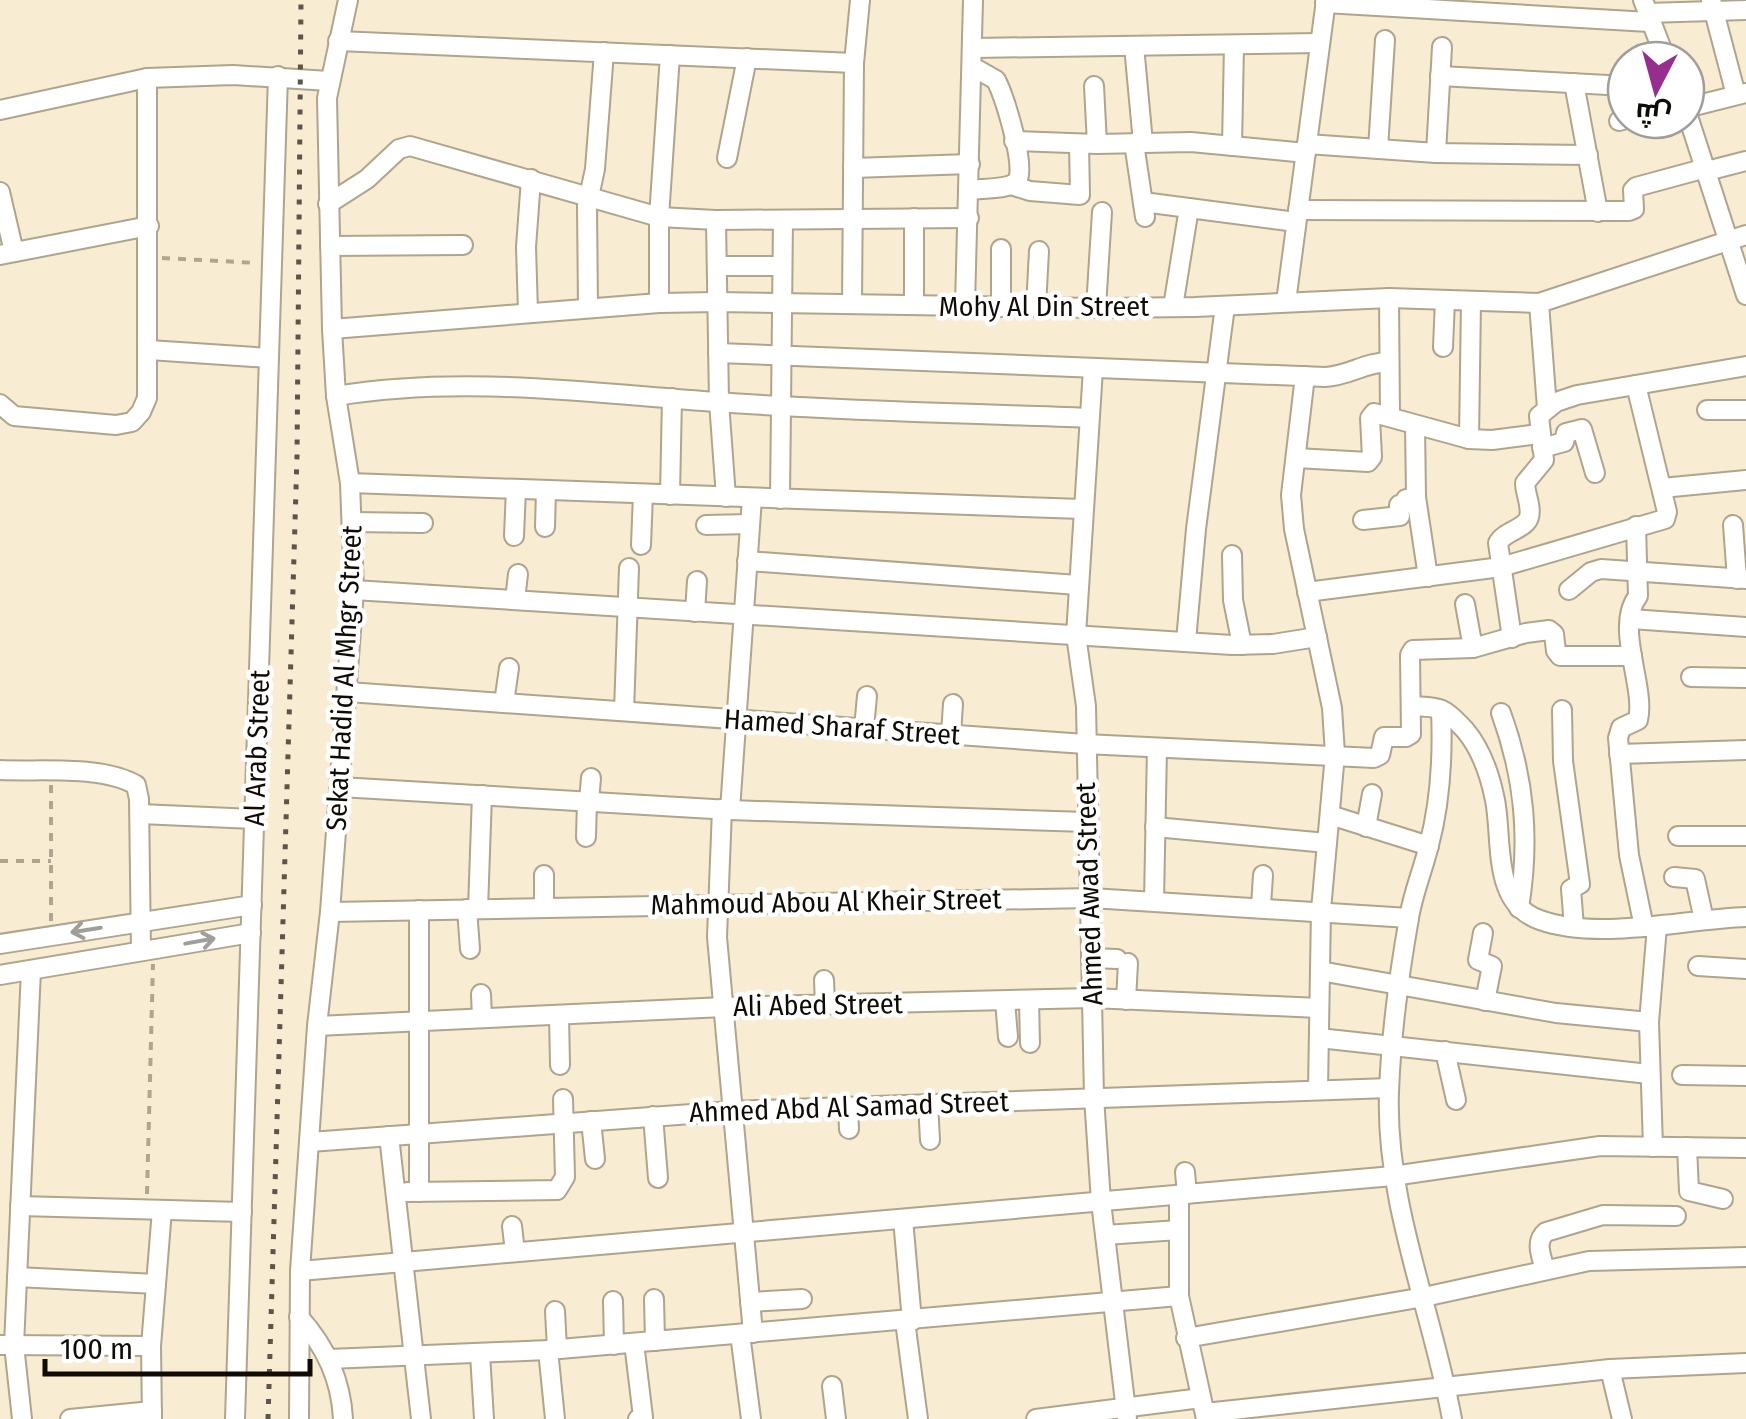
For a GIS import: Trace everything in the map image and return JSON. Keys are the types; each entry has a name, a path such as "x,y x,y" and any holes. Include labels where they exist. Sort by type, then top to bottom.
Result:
{"street":[{"name":"Sekat Hadid Al Mhgr Street","path":"298,1419 300,1271 316,1026 330,912 354,590 350,483 336,396 328,204 329,81 348,0"},
{"path":"852,304 854,63 860,0"},
{"path":"965,306 973,0"},
{"path":"1286,302 1326,1 1647,12 1712,5 1746,10"},
{"path":"1706,104 1741,94 1712,5"},
{"path":"1647,12 1658,40"},
{"path":"1378,149 1385,40"},
{"path":"338,41 854,63"},
{"path":"974,57 1134,46 1320,44"},
{"path":"1232,146 1234,45"},
{"path":"1134,46 1144,210 1190,208 1297,216 1632,210 1636,188 1746,160"},
{"path":"1436,153 1442,46"},
{"path":"588,308 590,195 596,170 604,52"},
{"path":"660,303 660,217 670,55"},
{"path":"974,57 996,80 1021,164 1012,185"},
{"path":"727,158 748,58"},
{"path":"0,110 147,78 278,76 329,81"},
{"name":"Al Arab Street","path":"235,1419 278,76"},
{"path":"1440,76 1606,85"},
{"path":"0,404 14,416 116,425 132,422 141,412 147,398 149,350 147,78"},
{"path":"1574,84 1598,212"},
{"path":"970,190 1012,185 1081,203 1094,86"},
{"path":"1696,140 1738,237 1746,295"},
{"path":"1014,141 1191,142 1588,155"},
{"path":"328,204 367,179 399,149 410,146 660,217 969,218"},
{"path":"854,168 970,164"},
{"path":"528,312 526,247 531,179"},
{"path":"0,192 7,253 148,226"},
{"path":"1174,307 1190,208"},
{"path":"1096,308 1102,212"},
{"path":"914,218 914,305"},
{"path":"716,220 726,497"},
{"path":"780,499 783,220"},
{"name":"Mohy Al Din Street","path":"332,330 660,303 1096,308 1389,298 1539,303 1738,237"},
{"path":"330,246 463,245"},
{"path":"1000,307 1001,248"},
{"path":"1036,307 1039,251"},
{"path":"717,266 782,266"},
{"path":"1296,458 1368,462 1372,456 1389,362 1389,298"},
{"path":"1443,347 1444,300"},
{"path":"1469,438 1470,301"},
{"path":"1539,303 1547,408"},
{"path":"1186,641 1196,529 1225,306"},
{"path":"149,350 269,358"},
{"path":"718,352 1306,376 1337,376 1364,364 1389,362"},
{"path":"1512,638 1499,540 1528,519 1525,483 1542,464 1538,418 1547,408 1576,395 1746,366"},
{"name":"Ahmed Awad Street","path":"1092,369 1076,635 1084,673 1094,1098 1101,1202 1126,1413"},
{"path":"1306,376 1292,514 1332,708 1336,754 1322,910 1318,1090"},
{"path":"336,396 383,389 478,385 720,402 1089,418"},
{"path":"1307,592 1502,566 1667,517 1636,385"},
{"path":"670,495 672,398"},
{"path":"1707,410 1746,410"},
{"path":"1380,415 1469,438 1492,440 1564,442 1566,432 1582,429 1595,473"},
{"path":"1415,425 1416,497 1428,577"},
{"path":"1662,488 1746,480"},
{"path":"350,483 1082,509"},
{"path":"514,536 516,489"},
{"path":"544,527 546,490"},
{"path":"641,545 643,494"},
{"path":"1363,520 1400,516 1399,506 1406,504 1406,498 1416,497"},
{"path":"750,1419 746,1334 750,1302 717,904 736,719 752,498"},
{"path":"353,522 423,523"},
{"path":"706,525 750,524"},
{"path":"1569,590 1596,570 1741,579 1733,525"},
{"path":"1636,526 1638,596 1631,620 1640,716 1621,728 1619,754 1629,855 1650,926 1648,1074 1653,1147"},
{"path":"1232,555 1233,600 1242,645"},
{"path":"748,561 1078,585"},
{"path":"624,711 630,568"},
{"path":"515,600 518,574"},
{"path":"694,612 697,581"},
{"path":"354,590 1242,645 1317,638"},
{"path":"1465,604 1474,648"},
{"path":"1631,620 1746,627"},
{"path":"1632,656 1560,656 1554,634 1549,630 1474,648 1417,649 1410,653 1412,706 1442,710 1467,733 1483,761 1495,798 1504,876 1519,908 1538,920 1574,927 1650,926 1746,917"},
{"path":"504,703 509,668"},
{"path":"1691,677 1746,678"},
{"name":"Hamed Sharaf Street","path":"348,692 504,703 587,700 624,711 1086,744 1378,758 1384,737 1410,734 1412,706"},
{"path":"864,728 866,696"},
{"path":"950,734 953,704"},
{"path":"1442,710 1442,780 1409,918 1390,1088 1393,1176 1452,1419"},
{"path":"1562,710 1563,761 1580,884 1571,890 1574,927"},
{"path":"1502,713 1525,810 1519,908"},
{"path":"1154,901 1157,748"},
{"path":"1619,754 1746,750"},
{"path":"0,770 122,777 136,785 141,921 148,950"},
{"path":"586,836 591,778"},
{"path":"340,786 726,809 1086,822"},
{"path":"1366,827 1372,794"},
{"path":"470,949 482,795"},
{"path":"140,814 254,820"},
{"path":"1330,816 1429,846"},
{"path":"1155,827 1328,843"},
{"path":"1678,836 1746,836"},
{"path":"544,875 544,907"},
{"path":"1261,906 1263,875"},
{"path":"1674,877 1695,878 1704,920"},
{"name":"Mahmoud Abou Al Kheir Street","path":"330,912 1090,898 1409,918"},
{"path":"0,944 252,905"},
{"path":"418,910 419,1192"},
{"path":"0,976 251,933"},
{"path":"1483,933 1478,960 1492,966 1485,1001"},
{"path":"1091,958 1123,961 1126,1000"},
{"path":"1698,966 1746,969"},
{"path":"22,1419 7,1345 17,1277 31,970"},
{"path":"1320,972 1556,1013 1649,1022"},
{"path":"824,980 825,1005"},
{"path":"481,994 482,1018"},
{"path":"544,996 552,1015 560,1065"},
{"name":"Ali Abed Street","path":"316,1026 724,1007 1092,998 1319,1008"},
{"path":"1029,1000 1030,1043"},
{"path":"1005,1001 1008,1037"},
{"path":"1319,1038 1648,1074"},
{"path":"1445,1051 1456,1100"},
{"path":"1682,1075 1746,1076"},
{"name":"Ahmed Abd Al Samad Street","path":"310,1142 418,1134 530,1118 563,1123 848,1106 1390,1088"},
{"path":"396,1192 557,1190 565,1177 563,1099"},
{"path":"928,1104 930,1140"},
{"path":"848,1106 849,1129"},
{"path":"652,1116 658,1178"},
{"path":"591,1121 594,1159"},
{"path":"389,1136 422,1419"},
{"path":"1686,1147 1689,1191 1723,1200"},
{"path":"300,1271 1393,1176 1574,1148 1746,1148"},
{"path":"1186,1172 1179,1230 1178,1296 1204,1410"},
{"path":"20,1206 242,1212"},
{"path":"70,1419 152,1415 154,1210"},
{"path":"1546,1270 1539,1245 1546,1232 1603,1215 1676,1216"},
{"path":"903,1219 918,1419"},
{"path":"512,1226 515,1252"},
{"path":"1105,1235 1179,1230"},
{"path":"1186,1338 1424,1297 1589,1261 1746,1257"},
{"path":"17,1277 156,1284"},
{"path":"329,1359 552,1350 1178,1296"},
{"path":"750,1302 802,1299"},
{"path":"654,1300 655,1342"},
{"path":"614,1301 614,1344"},
{"path":"554,1419 555,1311"},
{"path":"299,1317 329,1359 341,1389 343,1419"},
{"path":"634,1343 643,1418 638,1419"},
{"path":"7,1345 151,1346"},
{"path":"480,1354 484,1419"},
{"path":"1036,1419 1204,1410 1610,1369 1746,1363"},
{"path":"1610,1369 1622,1419"},
{"path":"832,1386 836,1419"}],"path":[{"path":"149,257 272,264"},
{"path":"51,772 51,936"},
{"path":"0,861 51,861"},
{"path":"148,950 154,1210"}],"railway":[{"path":"268,1419 297,456 301,0"}]}
